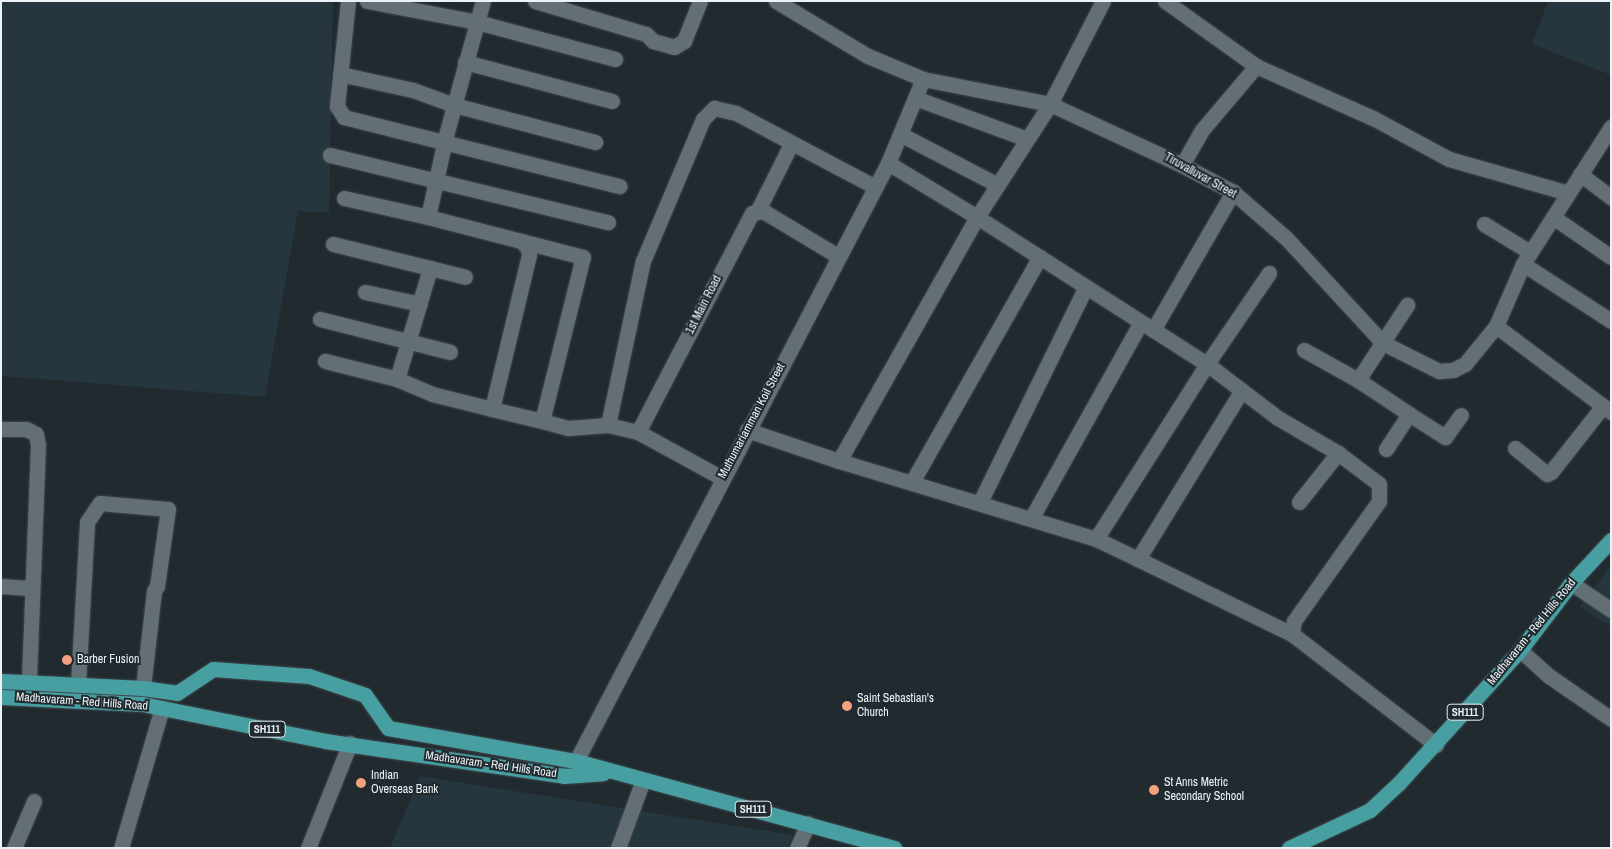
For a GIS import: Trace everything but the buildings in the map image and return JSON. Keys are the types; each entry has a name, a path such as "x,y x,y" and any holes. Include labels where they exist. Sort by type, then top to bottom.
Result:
{"main road":[{"name":"Madhavaram - Red Hills Road","path":"1289,848 1370,810 1436,745 1520,650 1571,583 1611,540"},
{"name":"Madhavaram - Red Hills Road","path":"1,681 143,688 177,693 213,669 309,676 365,694 388,728 576,761 611,772 808,823 886,847"},
{"name":"Madhavaram - Red Hills Road","path":"1,697 142,704 325,741 564,776 611,772"}],"street":[{"path":"348,1 337,106 344,118 444,141 619,186"},
{"path":"367,1 477,22 615,59"},
{"path":"428,217 444,141 483,1"},
{"path":"535,1 646,34 653,41 674,47 684,40 700,1"},
{"name":"Tiruvalluvar Street","path":"776,1 868,56 923,79 1050,104 1182,165 1233,192 1287,238 1383,343 1439,371 1453,370 1465,364 1496,326"},
{"path":"839,461 977,217 1050,104 1104,1"},
{"path":"1165,1 1256,66 1373,118 1450,159 1568,194"},
{"path":"465,62 612,100"},
{"path":"1182,165 1202,130 1256,66"},
{"path":"340,74 413,90 454,105 595,142"},
{"name":"Muthumariamman Koil Street","path":"576,761 747,430 888,163 923,79"},
{"path":"915,98 1027,140"},
{"path":"608,425 643,262 703,120 714,108 726,110 875,187"},
{"path":"1515,448 1546,474 1551,472 1607,409 1496,326 1527,258 1611,127"},
{"path":"900,134 998,184"},
{"name":"1st Main Road","path":"638,432 752,213 758,210 792,144"},
{"path":"330,155 436,179 608,222"},
{"path":"888,163 977,217 1207,364 1278,418 1338,453 1379,484 1379,500 1294,622 1292,634"},
{"path":"1580,174 1611,197"},
{"path":"1032,517 1147,326 1233,192"},
{"path":"344,198 428,217 583,257 542,421"},
{"path":"758,210 838,256"},
{"path":"1553,217 1611,257"},
{"path":"1484,224 1611,321"},
{"path":"492,409 530,255 528,248 521,242"},
{"path":"332,244 465,277"},
{"path":"912,482 1040,257"},
{"path":"398,379 430,268"},
{"path":"1096,539 1207,364 1269,273"},
{"path":"980,502 1086,287"},
{"path":"365,292 420,304"},
{"path":"1358,380 1407,305"},
{"path":"320,319 409,340 450,352"},
{"path":"1304,350 1358,380 1445,438 1461,415"},
{"path":"325,361 398,379 432,394 568,428 608,425 638,432 722,478"},
{"path":"1138,559 1242,390"},
{"path":"1386,449 1408,414"},
{"path":"1,429 26,429 36,434 38,445 29,681"},
{"path":"747,430 839,461 1032,517 1096,539 1292,634 1436,745"},
{"path":"1299,502 1338,453"},
{"path":"78,684 87,522 100,503 168,509 157,586 154,591 143,688"},
{"path":"1571,583 1611,610"},
{"path":"1,586 32,588"},
{"path":"1520,650 1549,676 1611,719"},
{"path":"125,846 162,708"},
{"path":"308,848 350,744"},
{"path":"618,848 643,780"},
{"path":"14,848 34,801"},
{"path":"797,848 808,823"}],"shaded area":[{"path":"1,1 333,1 329,213 298,211 265,397 1,376"},
{"path":"1548,1 1611,1 1611,75 1532,44"},
{"path":"1611,566 1611,627 1580,607"},
{"path":"420,776 793,835 787,848 390,848"}],"place":[{"name":"Barber Fusion","path":"67,660"},
{"name":"Saint Sebastian's Church","path":"847,706"},
{"name":"Indian Overseas Bank","path":"361,783"},
{"name":"St Anns Metric Secondary School","path":"1154,790"}]}
